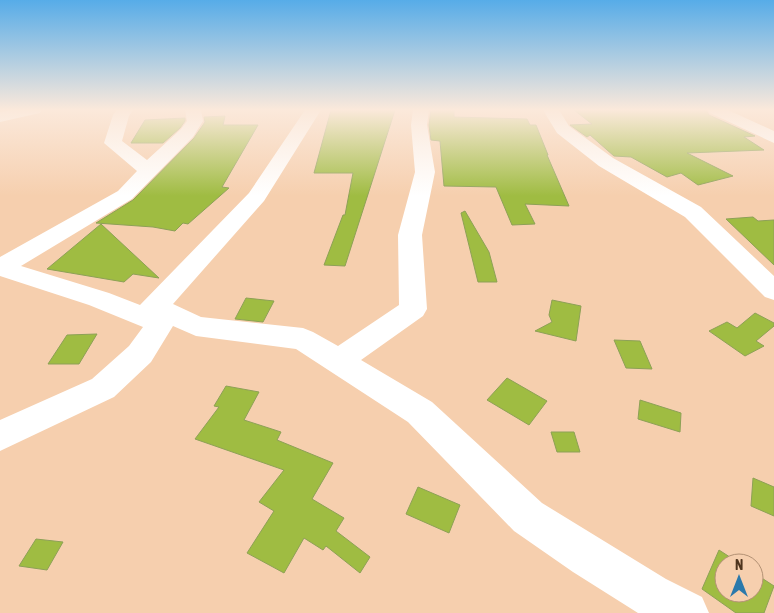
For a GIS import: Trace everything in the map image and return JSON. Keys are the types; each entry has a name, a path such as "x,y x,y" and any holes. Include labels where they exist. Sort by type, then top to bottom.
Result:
{"street":[{"path":"114,139 113,143 148,170"},
{"path":"0,268 124,194 181,139"},
{"path":"0,436 103,388 140,354 156,315 257,197 295,139"},
{"path":"338,361 414,309 410,235 425,172 420,139"},
{"path":"576,139 606,162 693,212 774,290"},
{"path":"0,268 98,299 196,326 303,339 420,412 528,517 650,595 686,613"}],"building":[{"path":"134,139 168,139 163,143 131,143"},
{"path":"193,139 250,139 222,187 229,188 188,224 183,223 175,231 153,227 96,223 133,200"},
{"path":"323,139 386,139 345,266 324,265 343,215 345,215 353,173 314,173"},
{"path":"541,139 569,206 525,204 535,224 512,225 496,187 444,186 440,141 431,140"},
{"path":"594,139 746,139 764,150 687,153 733,176 698,185 681,173 667,177 631,157 614,156"},
{"path":"465,211 489,252 497,282 478,282 461,213"},
{"path":"753,217 758,221 774,220 774,265 726,219"},
{"path":"101,224 159,278 133,274 124,282 47,269"},
{"path":"246,298 274,301 263,322 235,319"},
{"path":"552,300 581,306 576,341 535,331 552,322 549,315"},
{"path":"755,313 774,323 774,326 756,341 764,346 745,356 709,331 727,322 737,328"},
{"path":"97,334 79,364 48,364 67,335"},
{"path":"614,340 640,341 652,369 626,368"},
{"path":"507,378 547,401 529,425 487,400"},
{"path":"226,386 259,392 244,420 281,432 277,440 333,463 312,499 344,518 336,531 370,557 360,573 326,546 323,550 304,538 284,573 247,553 274,511 259,502 284,470 195,439 219,407 214,406"},
{"path":"640,400 681,413 680,432 638,419"},
{"path":"551,432 574,432 580,452 557,452"},
{"path":"753,478 774,487 774,516 751,506"},
{"path":"418,487 460,505 449,533 406,514"},
{"path":"36,539 63,542 47,570 19,566"},
{"path":"714,561 714,597 702,589"},
{"path":"764,580 774,586 764,613 736,613 722,603 764,603"}]}
